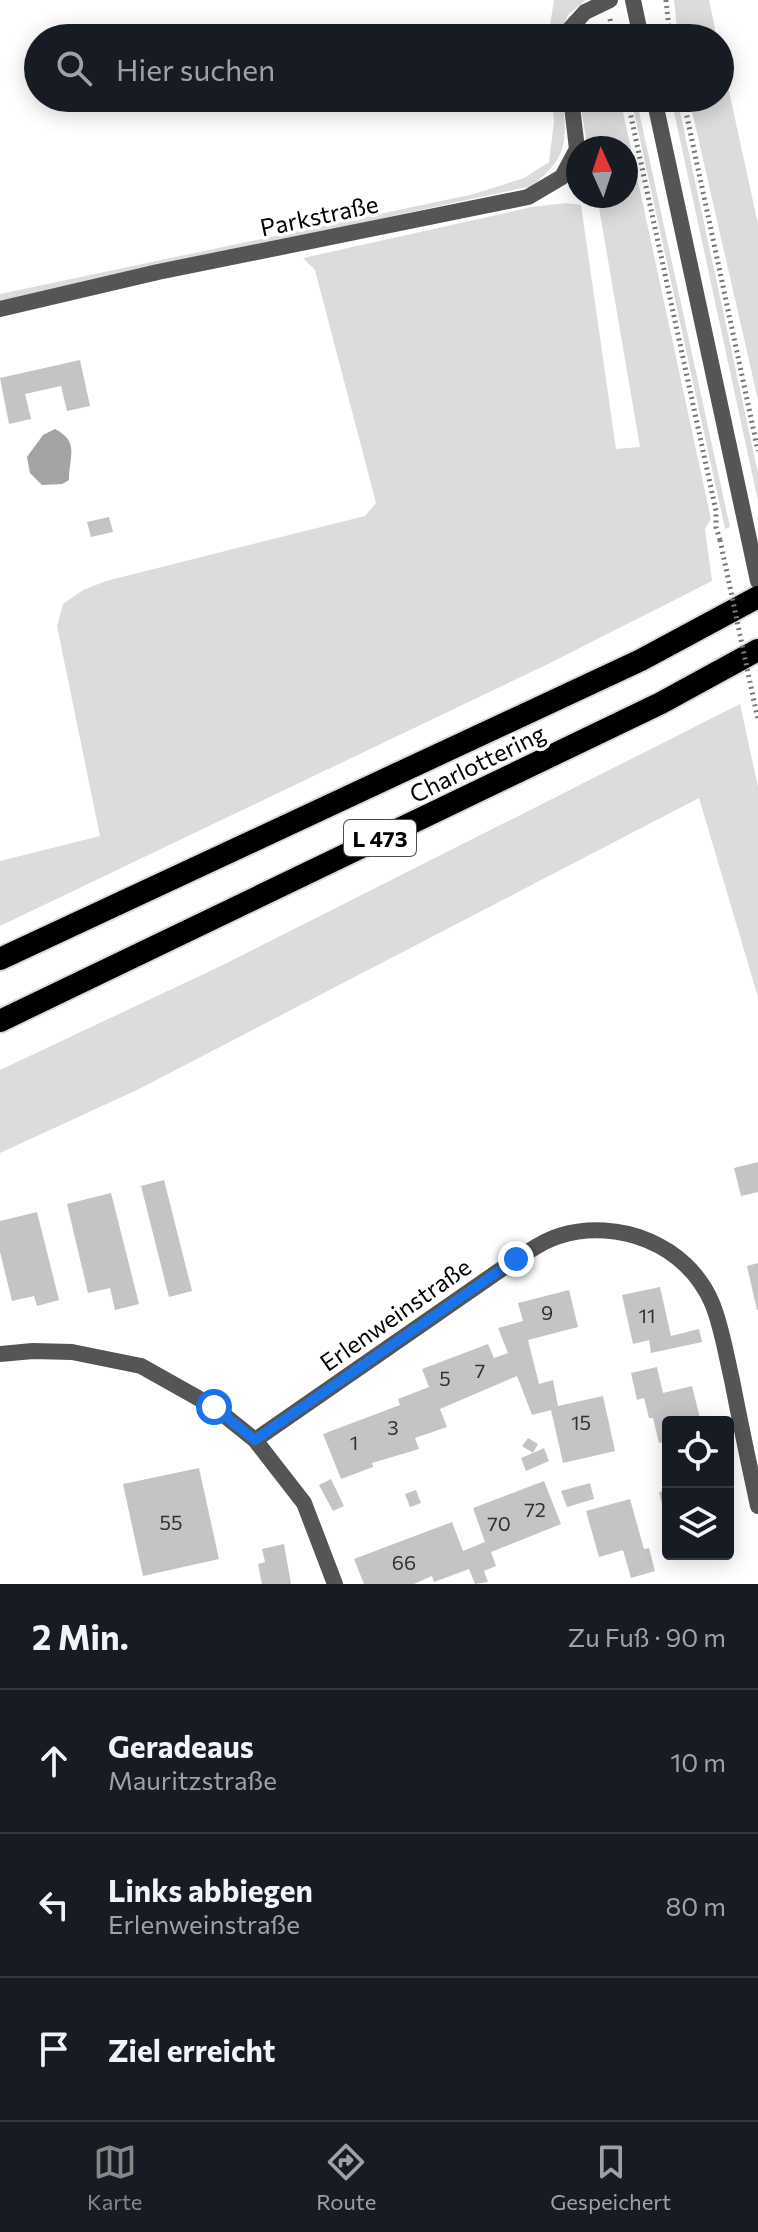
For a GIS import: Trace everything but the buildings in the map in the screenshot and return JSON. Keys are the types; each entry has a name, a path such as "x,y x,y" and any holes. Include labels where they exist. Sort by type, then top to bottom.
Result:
{"highway":[{"name":"Charlottering","path":"0,959 627,667 758,597"},
{"name":"Charlottering","path":"0,1021 661,703 758,650"}],"street":[{"path":"574,24 585,12 610,0"},
{"path":"633,0 638,24"},
{"name":"Parkstraße","path":"0,309 158,272 528,197 562,177 577,149 573,112"},
{"path":"657,112 758,581"},
{"name":"Erlenweinstraße","path":"255,1440 516,1259 557,1236 596,1229 625,1231 664,1247 691,1271 712,1302 758,1506"},
{"path":"0,1354 72,1352 141,1366 214,1407 255,1440 304,1503 335,1584"}],"path":[{"path":"666,0 669,24"},
{"path":"630,112 758,720"},
{"path":"686,112 758,451"}],"shaded area":[{"path":"554,0 586,0 568,15 564,24 550,24"},
{"path":"674,0 709,0 714,24 677,24"},
{"path":"553,112 564,112 562,148 552,166 532,186 0,301 0,294 474,194 524,178 549,162"},
{"path":"582,112 623,112 628,136 586,136"},
{"path":"634,112 639,112 730,527 725,529"},
{"path":"674,112 680,112 758,473 758,501"},
{"path":"692,112 734,112 758,224 758,400"},
{"path":"638,181 711,519 705,529 712,581 548,664 0,926 0,861 100,836 57,626 63,604 83,590 106,581 365,516 376,503 315,270 303,258 532,207 566,203 566,208 581,208 616,449 640,447 599,208 638,208"},
{"path":"55,429 68,439 70,445 69,480 62,484 42,485 30,473 27,457 43,435"},
{"path":"740,704 758,787 758,997 699,798 139,1089 0,1153 0,1070 227,963"}],"route":[{"path":"214,1407 255,1440 516,1259"}]}
